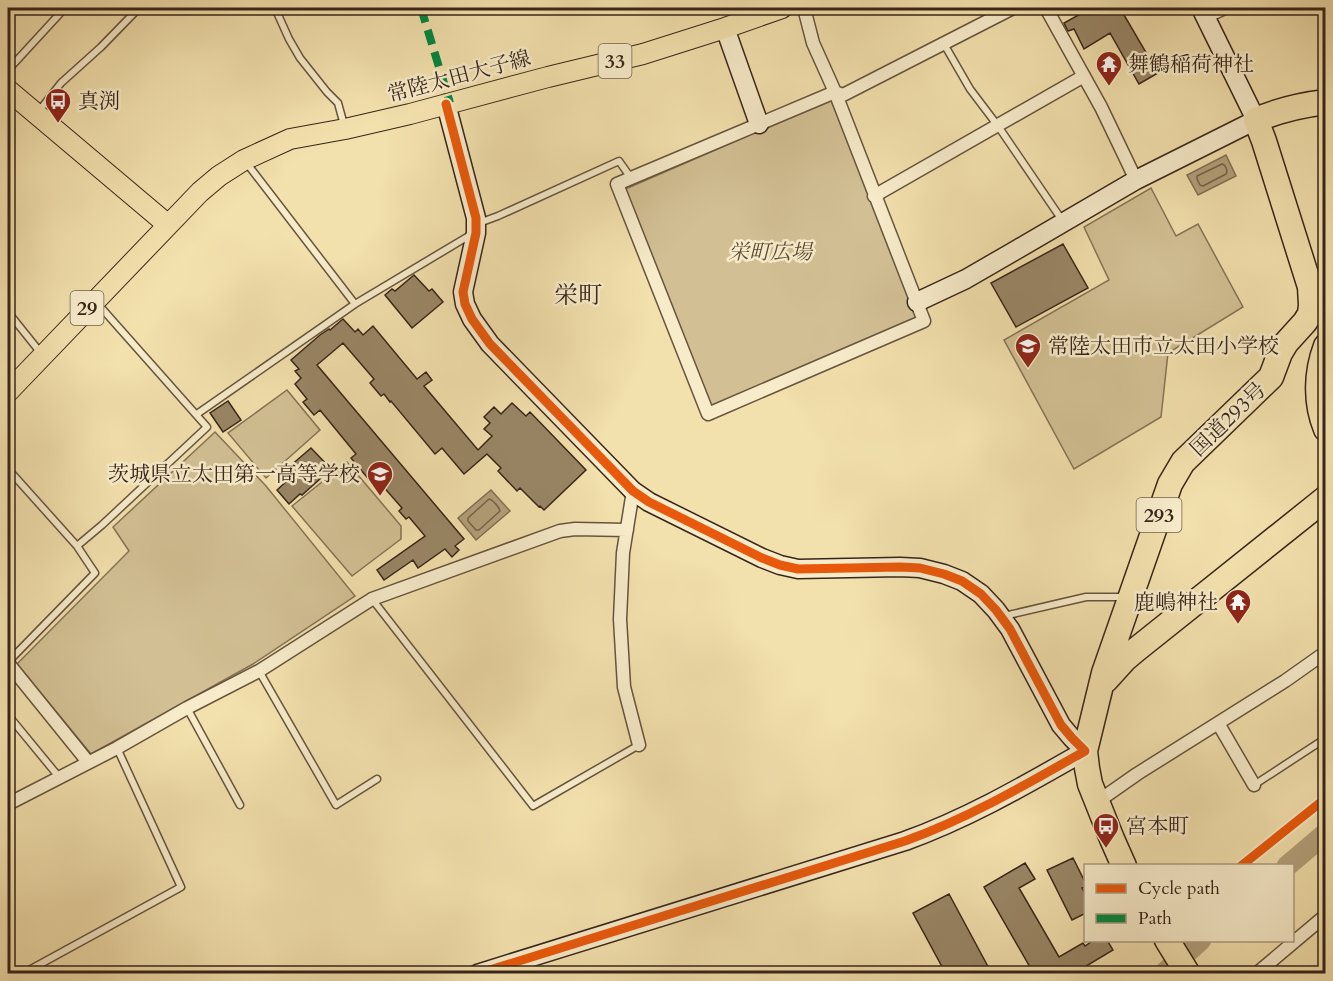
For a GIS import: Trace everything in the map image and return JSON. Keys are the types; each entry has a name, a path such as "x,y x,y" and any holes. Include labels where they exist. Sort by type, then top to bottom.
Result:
{"highway":[{"path":"1256,120 1279,110 1303,104 1326,102"},
{"name":"国道293号","path":"1123,864 1088,776 1085,751 1101,686 1118,655 1131,597 1176,472 1183,462 1271,377 1286,343 1310,314 1310,287 1256,120"},
{"path":"1326,346 1321,357 1318,380 1321,418 1326,429"},
{"path":"1118,655 1326,498"},
{"path":"1168,942 1187,972"}],"main road":[{"name":"常陸太田大子線","path":"168,225 219,176 244,160 290,139 345,129 643,54 782,8"},
{"path":"8,90 168,225"},
{"name":"29","path":"8,392 168,225"}],"street":[{"path":"804,8 813,43 835,92 924,321 708,414 617,184 835,92 843,95 1013,8"},
{"path":"1046,8 1101,107 1136,180"},
{"path":"917,302 966,279 1136,180 1256,120 1203,12 1225,8"},
{"path":"725,28 759,124"},
{"path":"874,196 1084,76"},
{"path":"446,104 476,218 463,292 465,304 472,319 489,344 633,491 649,502 780,565 798,569 900,567 928,570 962,581 981,594 1010,629 1061,725 1085,751 977,811 936,830 477,974"},
{"path":"633,491 623,553 620,619 624,687 639,745"},
{"path":"8,804 259,671 372,599 560,531 627,530"},
{"path":"1097,802 1326,652"},
{"path":"8,663 88,762"},
{"path":"1218,723 1254,785"},
{"path":"1256,974 1326,915"}],"lane":[{"path":"8,70 65,8"},
{"path":"37,114 61,83 139,8"},
{"path":"276,8 300,58 338,103 345,129"},
{"path":"944,44 970,89 1064,223"},
{"path":"244,160 355,303"},
{"path":"197,414 355,303 498,216 619,161 631,178"},
{"path":"77,546 207,427 95,300"},
{"path":"8,312 43,355"},
{"path":"8,469 77,546 95,573 8,663"},
{"path":"1001,617 1086,597 1131,597"},
{"path":"372,599 532,806 639,745"},
{"path":"259,671 336,805 377,779"},
{"path":"187,708 240,805"},
{"path":"8,715 59,778"},
{"path":"1254,785 1326,738"},
{"path":"22,974 181,887 117,748"}],"green space":[{"name":"栄町広場","path":"831,100 920,320 714,408 709,405 623,190"},
{"path":"1151,188 1176,236 1198,224 1243,307 1168,353 1161,417 1074,469 1004,340 1109,280 1084,227"},
{"path":"287,390 320,430 266,478 228,433"},
{"path":"215,432 266,486 355,596 253,664 91,754 17,664 129,551 113,527"},
{"path":"347,462 401,526 401,539 352,576 292,506"}],"water":[{"path":"1226,155 1236,176 1198,195 1187,175"},
{"path":"491,490 510,511 476,540 458,518"}],"building":[{"path":"1091,8 1120,8 1158,73 1139,84 1110,33 1084,49 1074,29 1068,31 1064,23"},
{"path":"1063,244 1088,288 1016,327 991,283"},
{"path":"414,275 429,291 432,289 443,302 412,328 385,295 392,289 395,291"},
{"path":"343,319 355,332 358,329 363,335 373,326 417,379 426,372 432,380 424,386 478,450 492,436 484,429 490,423 484,417 494,407 501,414 512,403 526,416 530,412 586,470 544,510 520,488 517,491 498,471 501,468 487,454 464,474 442,448 435,454 391,401 384,394 381,396 370,383 374,379 343,343 317,365 464,539 455,546 459,550 452,557 445,549 418,568 413,560 384,580 377,570 425,536 409,517 406,519 399,511 402,508 381,484 376,488 351,458 356,454 320,410 314,415 303,402 307,399 295,384 301,378 295,371 299,369 291,360"},
{"path":"228,401 241,420 223,432 210,413"},
{"path":"311,448 331,469 289,504 277,490 288,480 282,473"},
{"path":"1073,858 1084,880 1084,888 1082,888 1084,914 1072,920 1047,870"},
{"path":"1025,863 1035,879 1019,888 1059,957 1083,943 1085,946 1091,942 1108,942 1113,950 1073,974 1034,974 984,887"},
{"path":"949,894 992,974 946,974 913,913"}],"waterway":[{"path":"1289,864 1326,833"},
{"path":"1163,974 1199,942"}],"marked path":[{"path":"421,8 450,103"}],"cycle path":[{"path":"446,104 476,218 476,233 463,292 465,304 472,319 490,344 633,491 649,502 780,565 798,569 920,568 962,581 981,594 1010,629 1061,725 1085,751 975,811 905,841 477,974"},
{"path":"1244,864 1326,798"}],"place":[{"name":"舞鶴稲荷神社","path":"1109,87"},
{"name":"真渕","path":"58,124"},
{"name":"常陸太田市立太田小学校","path":"1028,369"},
{"name":"茨城県立太田第一高等学校","path":"380,497"},
{"name":"鹿嶋神社","path":"1238,625"},
{"name":"宮本町","path":"1106,849"}],"district":[{"name":"栄町","path":"578,295"}]}
